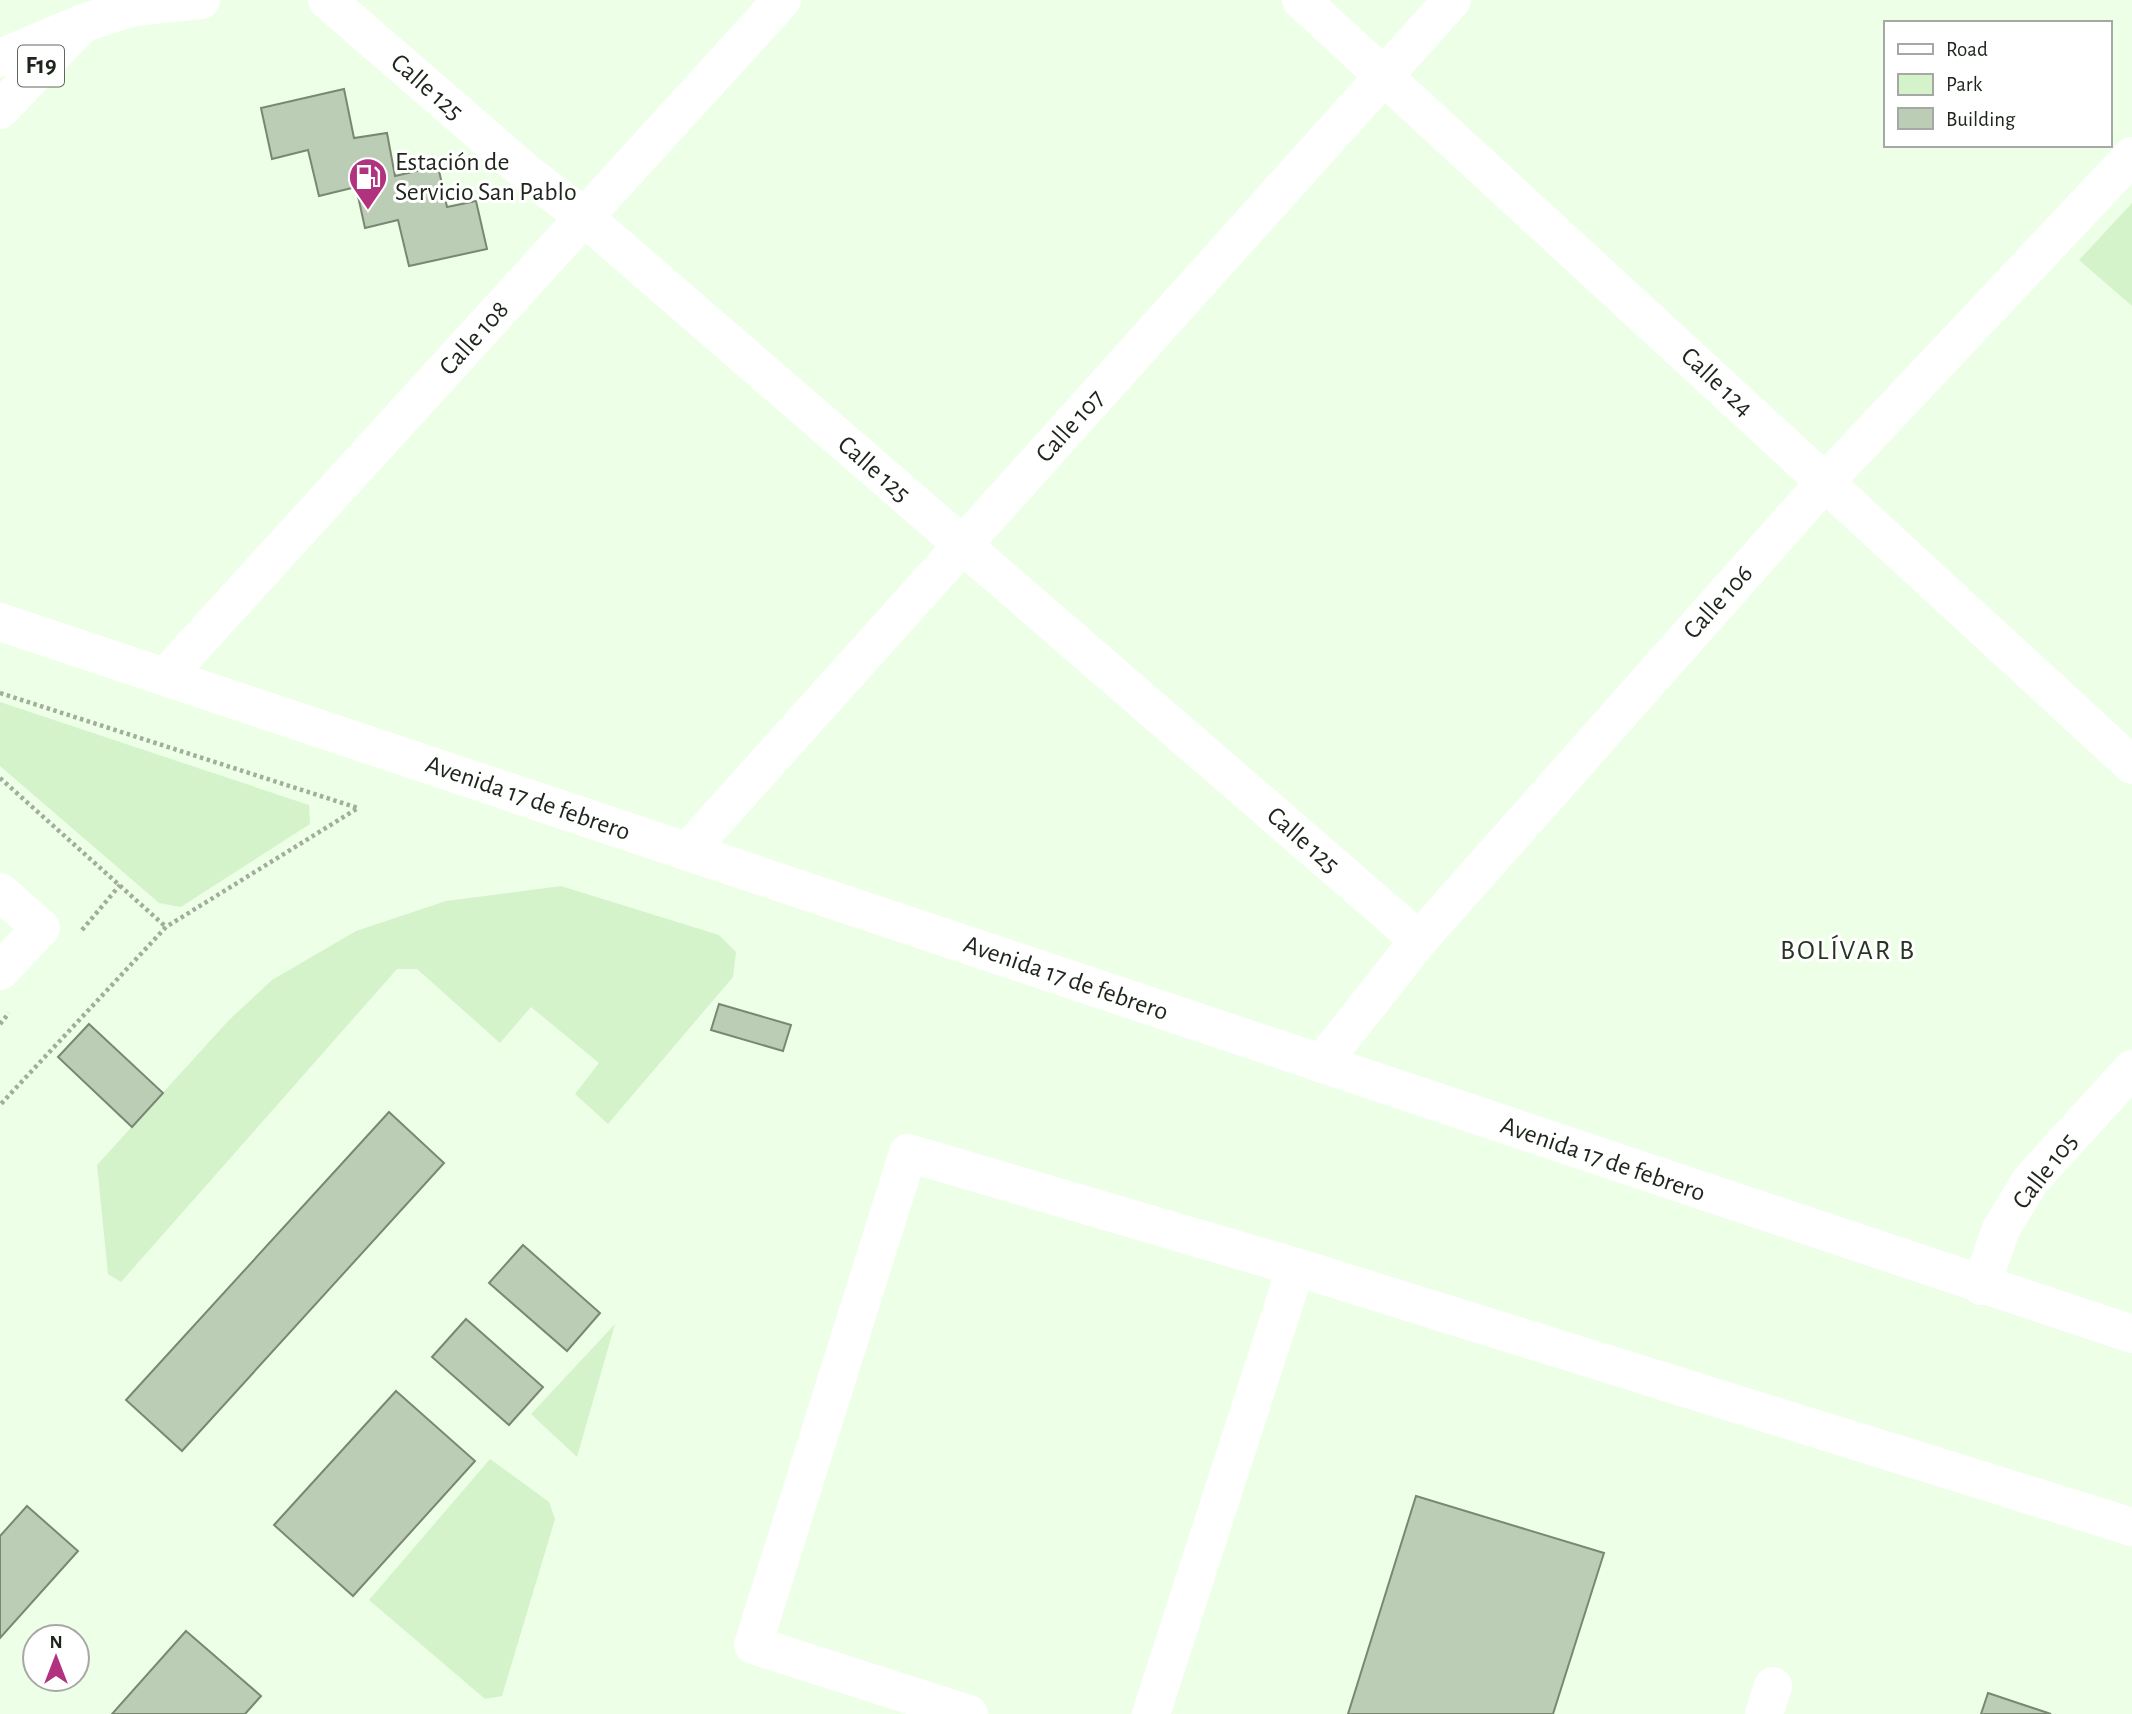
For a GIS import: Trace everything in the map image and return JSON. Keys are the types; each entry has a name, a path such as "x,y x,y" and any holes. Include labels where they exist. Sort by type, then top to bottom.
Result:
{"main road":[{"name":"F19","path":"0,58 82,23 134,7 201,0"},
{"name":"Calle 125","path":"327,0 527,173 584,217 1419,940"},
{"name":"Calle 108","path":"166,676 782,0"},
{"name":"Calle 124","path":"1301,0 2132,765"},
{"name":"Calle 107","path":"687,852 1452,0"},
{"name":"F19","path":"0,110 82,23"},
{"name":"Calle 106","path":"1321,1064 1419,940 1825,482 2132,156"},
{"name":"Avenida 17 de febrero","path":"0,622 1980,1286 2132,1334"},
{"path":"0,892 41,928 0,971"},
{"name":"Calle 105","path":"1980,1286 2001,1229 2031,1181 2132,1069"},
{"path":"969,1714 753,1645 908,1153 1296,1268 2132,1527"},
{"path":"1151,1714 1296,1268"}],"path":[{"path":"0,693 358,808 166,927 0,1105"},
{"path":"0,778 166,927"}],"green space":[{"path":"2132,203 2132,306 2079,260"},
{"path":"0,702 309,805 310,824 181,907 159,903 0,766"},
{"path":"561,886 719,935 736,952 733,977 608,1124 575,1094 599,1063 531,1007 500,1043 417,969 397,969 121,1282 108,1274 97,1165 229,1020 272,980 356,931 446,901"},
{"path":"615,1324 577,1457 531,1414"},
{"path":"490,1459 549,1502 555,1519 502,1696 485,1699 369,1600"}],"building":[{"path":"344,89 354,138 387,133 395,176 438,166 447,207 476,201 487,249 409,266 398,220 365,228 356,187 319,196 308,150 272,159 261,108"},
{"path":"719,1004 791,1025 783,1051 711,1030"},
{"path":"89,1024 163,1093 132,1127 58,1057"},
{"path":"389,1112 444,1163 182,1451 126,1400"},
{"path":"523,1245 600,1313 567,1351 489,1283"},
{"path":"466,1319 543,1387 509,1425 432,1357"},
{"path":"396,1391 475,1461 353,1596 274,1525"},
{"path":"1416,1496 1604,1553 1553,1714 1348,1714"},
{"path":"27,1506 78,1551 0,1638 0,1536"},
{"path":"186,1631 261,1696 245,1714 112,1714"},
{"path":"1988,1693 2051,1714 1981,1714"}],"place":[{"name":"Estación de Servicio San Pablo","path":"368,211"}],"district":[{"name":"BOLÍVAR B","path":"1848,951"}]}
